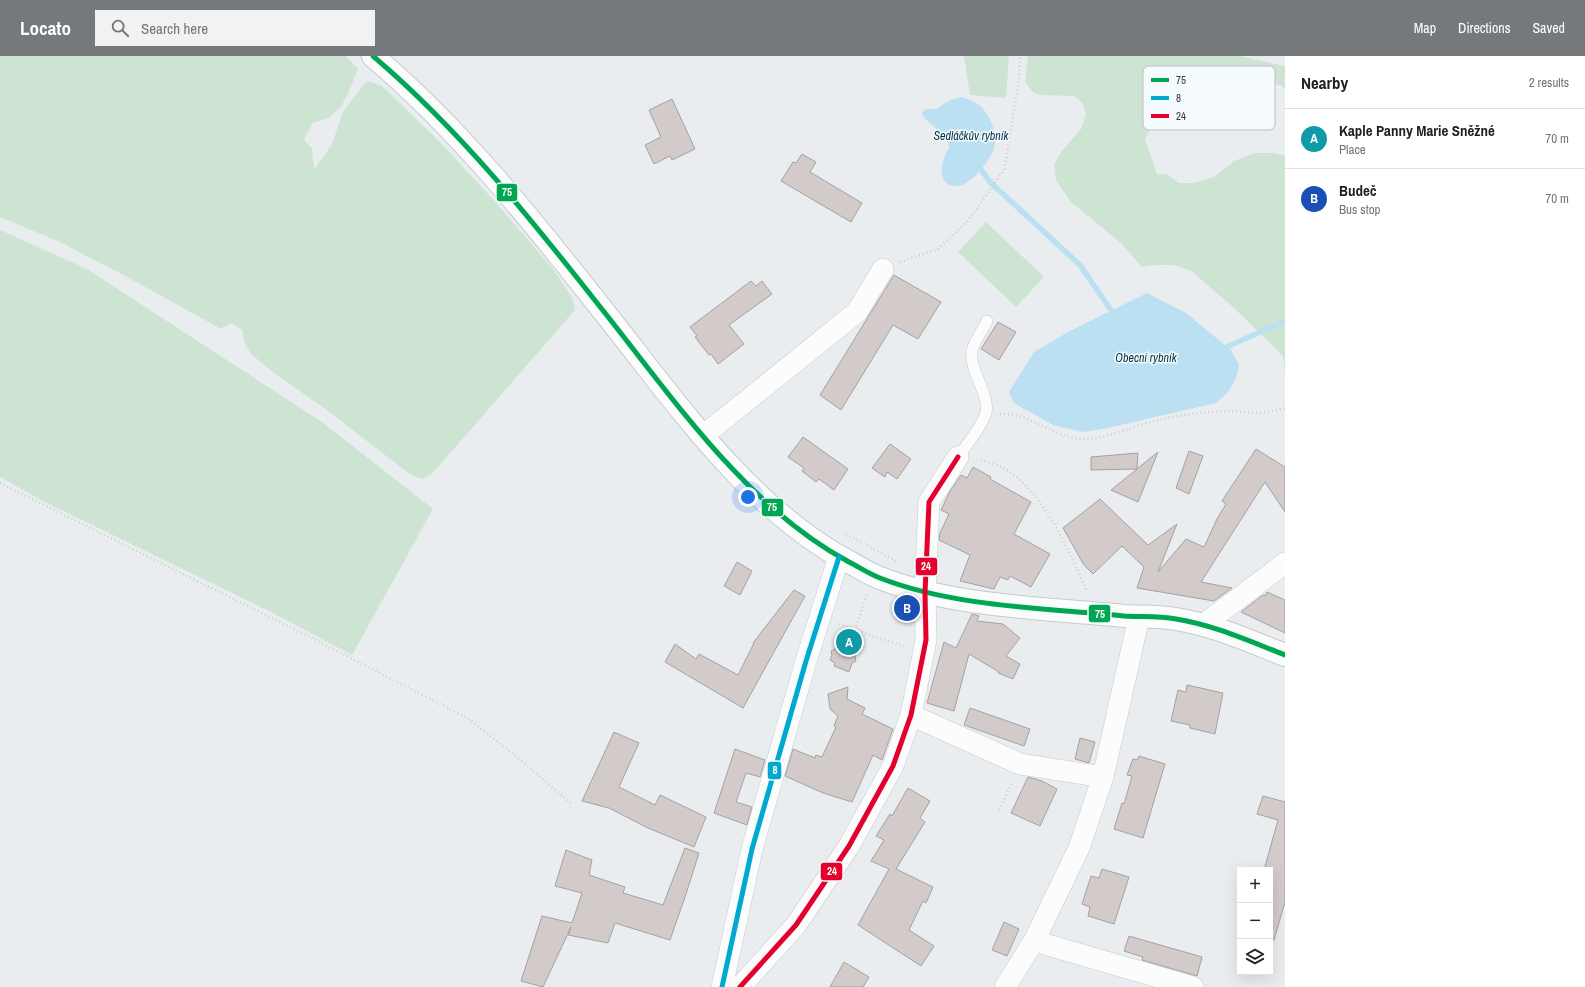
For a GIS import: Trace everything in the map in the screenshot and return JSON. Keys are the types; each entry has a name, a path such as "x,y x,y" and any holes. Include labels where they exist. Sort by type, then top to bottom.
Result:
{"street":[{"path":"374,56 435,113 484,166 551,245 703,436 735,473 806,536 839,557 878,577 925,593 994,604 1139,617 1174,618 1203,625 1285,655"},
{"path":"703,436 857,312 883,269"},
{"path":"740,987 796,925 849,846 893,766 911,715 926,640 925,593 929,502 958,457"},
{"path":"722,987 752,849 809,653 839,557"},
{"path":"1203,625 1285,563"},
{"path":"1005,987 1034,941 1079,848 1103,777 1139,617"},
{"path":"911,715 1020,764 1103,777"},
{"path":"1034,941 1193,987"}],"lane":[{"path":"958,457 980,425 985,415 985,400 972,357 972,349 987,321"}],"path":[{"path":"883,269 938,249 967,222 1004,170 1019,79 1020,56"},
{"path":"985,415 1005,414 1020,416 1068,437 1082,439 1100,437 1181,415 1230,411 1258,413 1285,408"},
{"path":"958,457 972,457 1003,468 1017,478 1035,496 1066,546 1087,592"},
{"path":"0,483 308,636 469,719 523,762 573,805"},
{"path":"846,534 898,562 926,570"},
{"path":"867,593 855,630 904,646"},
{"path":"999,810 1020,764"}],"green space":[{"path":"0,56 346,56 358,69 341,107 328,118 313,123 304,140 312,148 314,170 332,144 343,112 363,85 368,81 382,86 440,142 498,205 553,269 573,299 575,310 439,466 430,475 422,479 411,475 324,408 274,373 251,354 245,344 242,330 231,323 221,329 60,242 0,217"},
{"path":"964,56 1009,56 1006,98 970,95"},
{"path":"1028,56 1239,56 1285,66 1285,89 1281,85 1275,85 1275,66 1143,66 1143,130 1150,130 1145,139 1157,174 1167,174 1179,183 1195,183 1214,177 1234,161 1255,153 1275,153 1285,156 1285,373 1283,356 1233,307 1191,271 1174,265 1154,265 1142,267 1121,243 1071,202 1056,180 1054,164 1061,152 1081,129 1086,114 1082,103 1074,96 1040,95 1034,93 1025,82"},
{"path":"986,222 1044,277 1016,307 958,252"},
{"path":"0,230 87,269 322,422 433,509 352,655 275,614 45,502 0,477"}],"water":[{"name":"Sedláčkův rybník","path":"962,97 973,101 984,110 993,126 995,141 994,149 981,170 968,182 956,186 949,185 942,176 942,165 949,148 947,138 924,118 922,113 925,109 937,109 949,101"},
{"name":"Obecní rybník","path":"1147,293 1186,313 1231,350 1239,365 1236,378 1228,392 1216,403 1103,429 1083,432 1053,425 1014,403 1009,392 1034,352 1068,332"}],"building":[{"path":"672,99 695,149 672,160 670,156 654,164 645,145 661,137 649,110"},
{"path":"802,154 816,162 810,172 862,203 851,222 781,181 793,162 796,163"},
{"path":"894,275 941,302 918,339 893,325 841,410 820,395"},
{"path":"751,281 756,286 762,281 772,294 729,325 744,344 718,364 695,337 697,336 690,327"},
{"path":"998,322 1016,332 999,360 981,349"},
{"path":"803,437 848,469 834,490 819,479 816,482 802,471 804,468 788,457"},
{"path":"890,444 911,459 897,479 887,472 885,477 872,468"},
{"path":"1256,449 1285,467 1285,512 1265,482 1201,582 1232,588 1214,601 1137,588 1144,567 1122,546 1093,574 1084,565 1063,528 1100,499 1148,545 1177,524 1158,572 1186,539 1204,547 1226,504 1222,501"},
{"path":"1189,451 1203,456 1189,494 1176,488"},
{"path":"1158,452 1138,502 1111,490"},
{"path":"1138,453 1137,469 1091,470 1091,457"},
{"path":"973,467 991,477 990,479 1031,502 1014,534 1050,554 1031,587 1010,576 1008,580 1000,577 994,589 960,581 970,555 939,540 940,533 949,514 941,510 949,493 961,475 967,478"},
{"path":"737,562 752,571 740,595 724,586"},
{"path":"794,590 805,596 743,708 665,662 675,644 696,659 699,654 738,675 753,643"},
{"path":"1267,592 1285,600 1285,633 1241,612 1263,595 1265,596"},
{"path":"972,614 979,616 977,621 1003,624 1020,638 1006,656 1020,664 1013,679 998,673 999,672 969,654 954,711 927,703 944,642 956,648"},
{"path":"843,628 863,636 855,657 856,661 852,663 849,672 834,666 835,663 830,660 832,655 831,651 835,649"},
{"path":"1187,685 1223,693 1215,734 1190,728 1190,725 1171,721 1178,690 1186,692"},
{"path":"848,687 847,699 865,708 862,714 893,729 882,760 873,755 852,802 823,793 785,776 793,749 815,758 816,755 822,757 836,727 834,726 838,716 830,709 828,694"},
{"path":"970,708 1030,729 1024,746 964,725"},
{"path":"614,732 639,743 619,787 655,805 660,795 706,817 694,847 648,828 609,808 582,801"},
{"path":"1080,738 1095,742 1089,763 1075,759"},
{"path":"735,749 765,760 760,777 746,773 736,802 752,807 747,825 714,813"},
{"path":"1139,756 1165,764 1143,838 1114,829 1122,803 1124,804 1132,776 1127,775 1133,759 1137,760"},
{"path":"1028,777 1042,781 1057,789 1040,826 1011,813"},
{"path":"908,788 930,801 920,818 925,822 896,869 933,887 926,903 923,901 909,930 934,946 921,966 858,925 889,869 871,861 884,840 876,836 890,814 892,816"},
{"path":"1263,796 1285,802 1285,902 1274,940 1273,867 1265,867 1278,820 1257,814"},
{"path":"685,848 699,853 670,940 615,923 608,943 568,935 571,927 543,987 521,981 542,916 572,923 582,893 555,886 566,850 592,860 589,875 625,887 623,893 663,905"},
{"path":"1102,869 1129,877 1114,924 1088,916 1090,907 1082,904 1091,876 1099,878"},
{"path":"1004,922 1019,929 1007,956 992,950"},
{"path":"1129,936 1202,957 1197,976 1142,960 1143,957 1124,951"},
{"path":"844,962 869,977 863,987 830,987"}],"waterway":[{"path":"977,164 990,182 1080,265 1115,316"},
{"path":"1222,349 1285,321"}],"transit line":[{"name":"75","path":"373,56 405,84 493,176 548,241 713,448 744,481 777,512 812,539 868,572 908,588 969,601 1000,605 1176,619 1218,629 1285,655"},
{"name":"24","path":"740,987 796,925 849,846 893,766 911,715 926,640 925,593 929,502 958,457"},
{"name":"8","path":"722,987 752,849 806,661 839,557"}],"place":[{"name":"Budeč","path":"907,608"},
{"name":"Kaple Panny Marie Sněžné","path":"849,642"}]}
